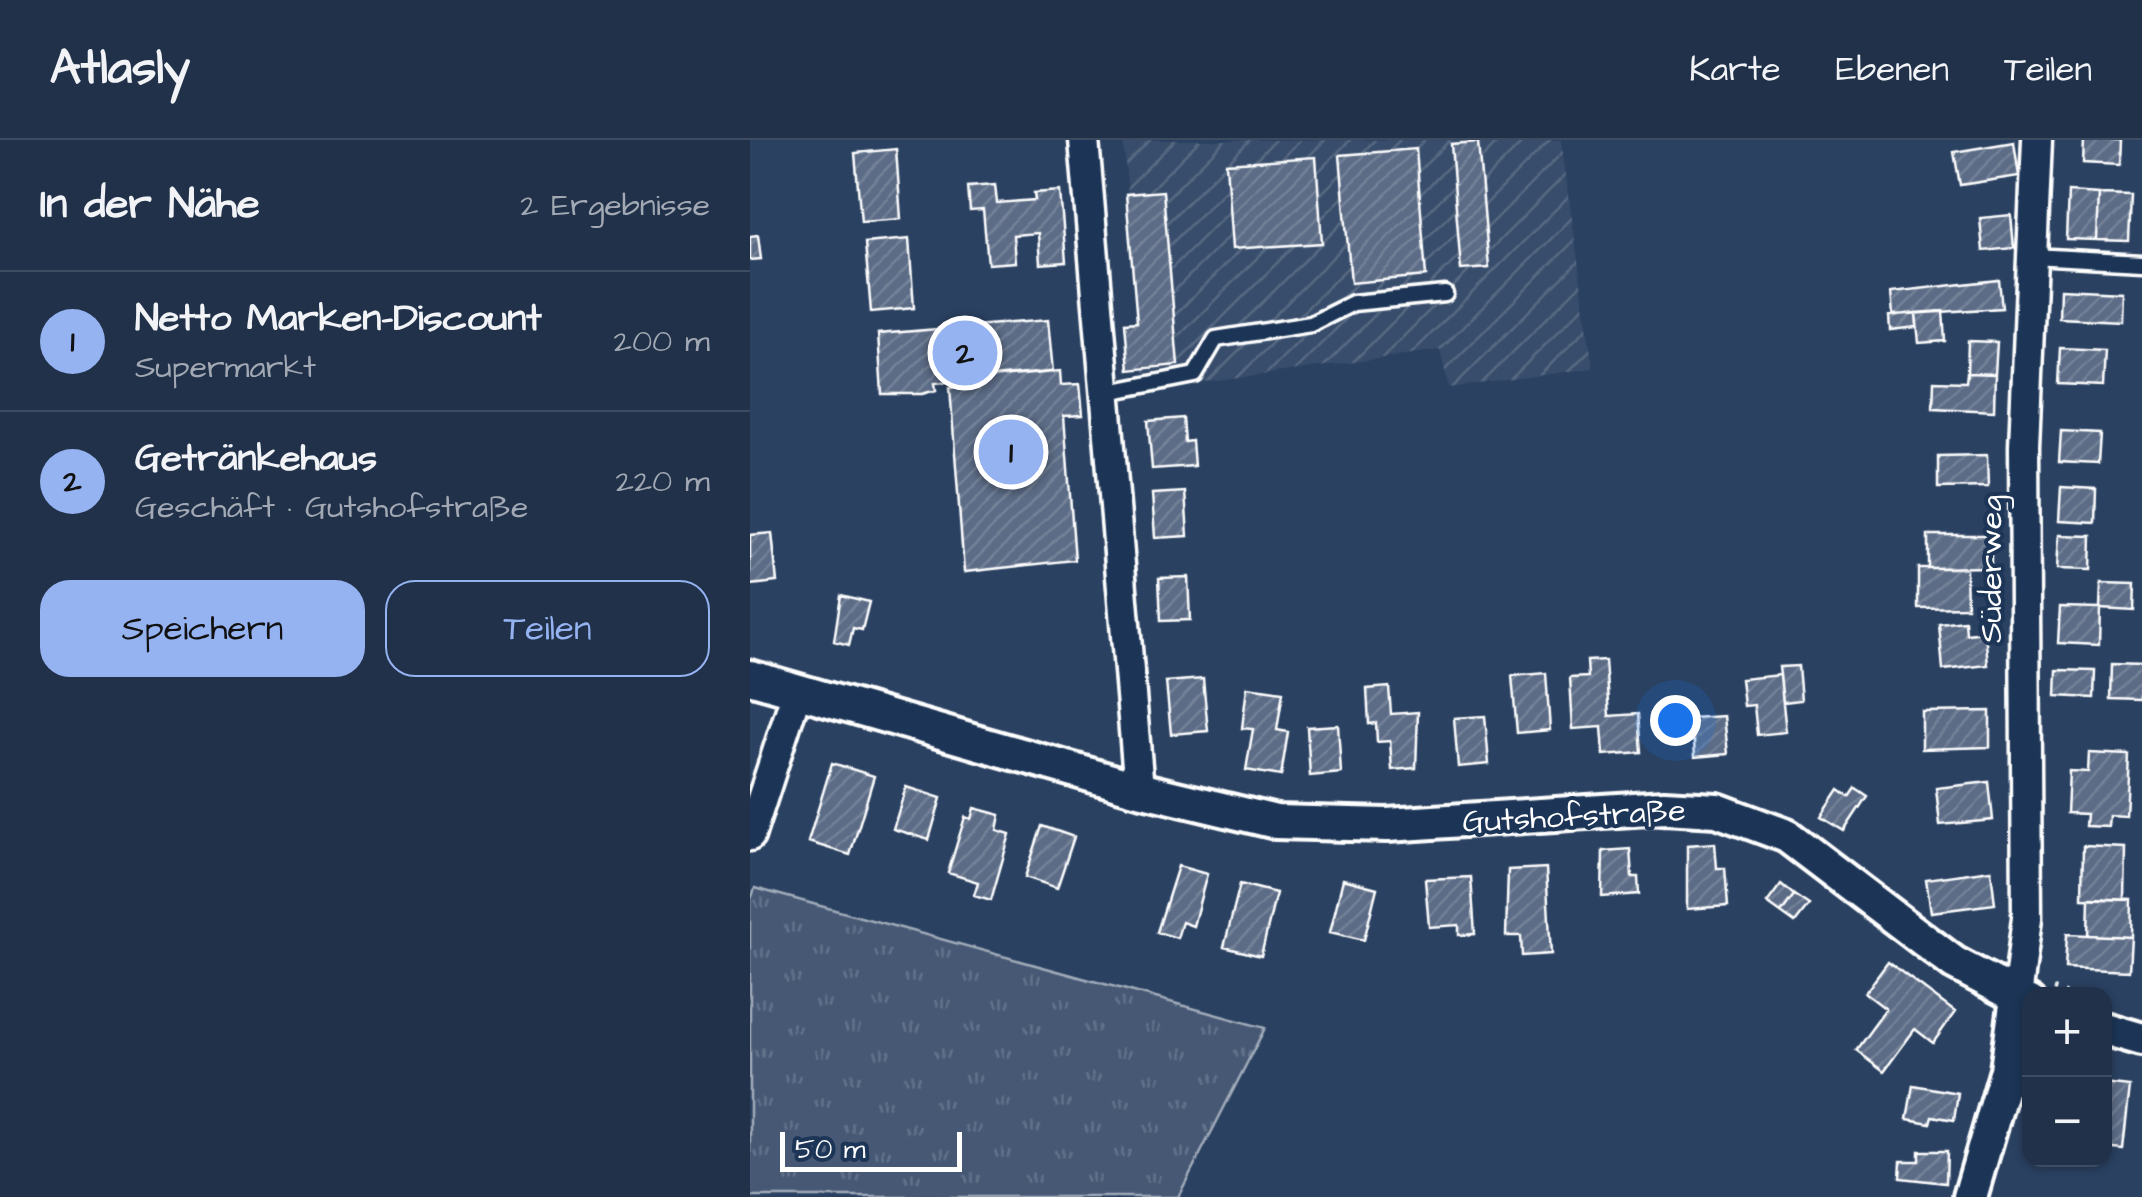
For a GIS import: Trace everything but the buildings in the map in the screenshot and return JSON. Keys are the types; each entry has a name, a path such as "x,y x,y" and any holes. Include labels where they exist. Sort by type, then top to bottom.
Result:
{"street":[{"path":"1084,140 1139,790"},
{"name":"Süderweg","path":"2024,987 2027,918 2024,446 2037,140"},
{"name":"Gutshofstraße","path":"750,678 1139,790 1276,822 1328,826 1664,808 1717,810 1788,836 1954,964 2022,999"},
{"path":"750,836 797,691"},
{"path":"1970,1197 2022,1004"},
{"path":"2112,1031 2142,1040"}],"lane":[{"path":"2031,256 2142,262"},
{"path":"1103,393 1195,374 1216,339 1312,324 1353,303 1446,294"}],"shaded area":[{"path":"1123,140 1561,140 1593,368 1449,388 1440,350 1146,391"}],"green space":[{"path":"755,888 1265,1028 1178,1197 750,1197 750,902"}],"place":[{"name":"Getränkehaus","path":"965,353"},
{"name":"Netto Marken-Discount","path":"1011,452"}]}
